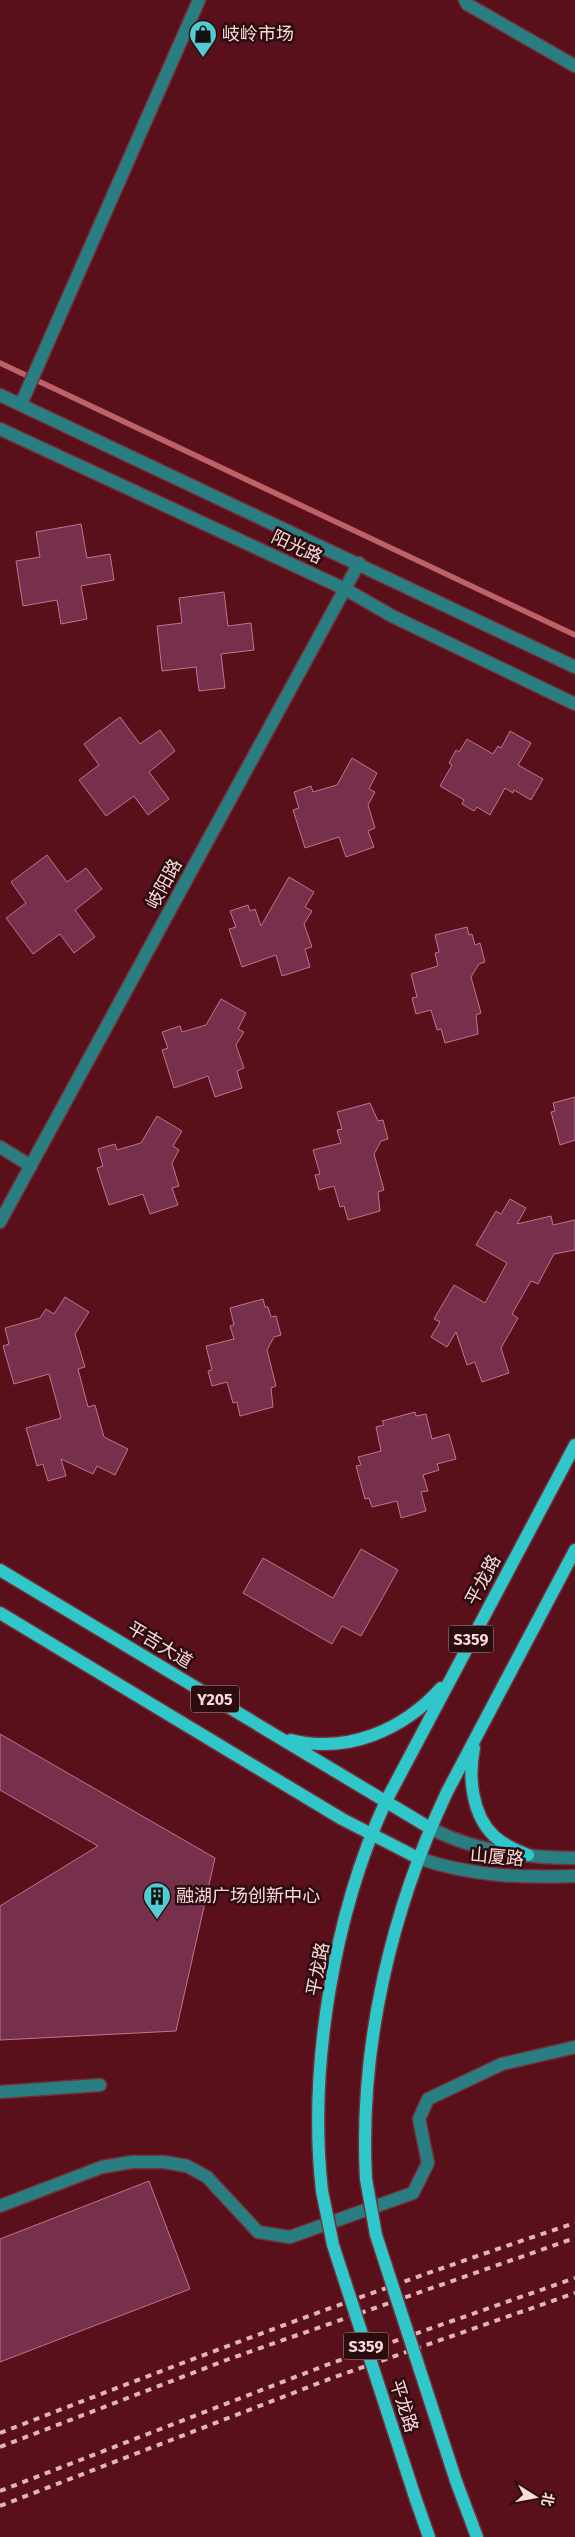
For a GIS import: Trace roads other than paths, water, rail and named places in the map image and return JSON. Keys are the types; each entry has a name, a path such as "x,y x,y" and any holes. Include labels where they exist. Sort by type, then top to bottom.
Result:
{"main road":[{"name":"平龙路","path":"429,2537 333,2245 322,2191 318,2127 325,2029 352,1890 370,1835 452,1675 575,1445"},
{"name":"平龙路","path":"477,2537 456,2480 376,2235 366,2179 365,2116 372,2040 391,1952 418,1858 430,1828 575,1550"},
{"name":"平吉大道","path":"0,1570 430,1828"},
{"name":"Y205","path":"0,1614 370,1835 418,1858"},
{"path":"274,1734 309,1744 328,1745 366,1738 391,1728 412,1715 452,1675"},
{"path":"478,1735 471,1761 471,1782 484,1822 494,1836 528,1855"}],"street":[{"path":"21,404 199,5 199,0"},
{"path":"465,0 467,4 575,66"},
{"name":"阳光路","path":"0,394 360,563 575,667"},
{"name":"阳光路","path":"0,429 345,589 392,616 575,704"},
{"name":"岐阳路","path":"0,1222 360,563"},
{"path":"0,1147 31,1166"},
{"name":"山厦路","path":"430,1828 471,1844 528,1855 575,1858"},
{"name":"山厦路","path":"418,1858 448,1868 480,1874 525,1877 575,1876"},
{"path":"0,2206 102,2168 132,2162 164,2162 187,2166 207,2176 258,2232 290,2237 413,2193 428,2163 419,2119 428,2099 502,2064 575,2047"},
{"path":"0,2092 100,2085"}],"waterway":[{"path":"0,363 575,635"}],"railway":[{"path":"0,2433 286,2324 430,2272 575,2223"},
{"path":"0,2447 229,2359 575,2238"},
{"path":"0,2491 329,2364 575,2278"},
{"path":"0,2506 332,2378 575,2293"}],"place":[{"name":"岐岭市场","path":"203,58"},
{"name":"融湖广场创新中心","path":"157,1920"}]}
